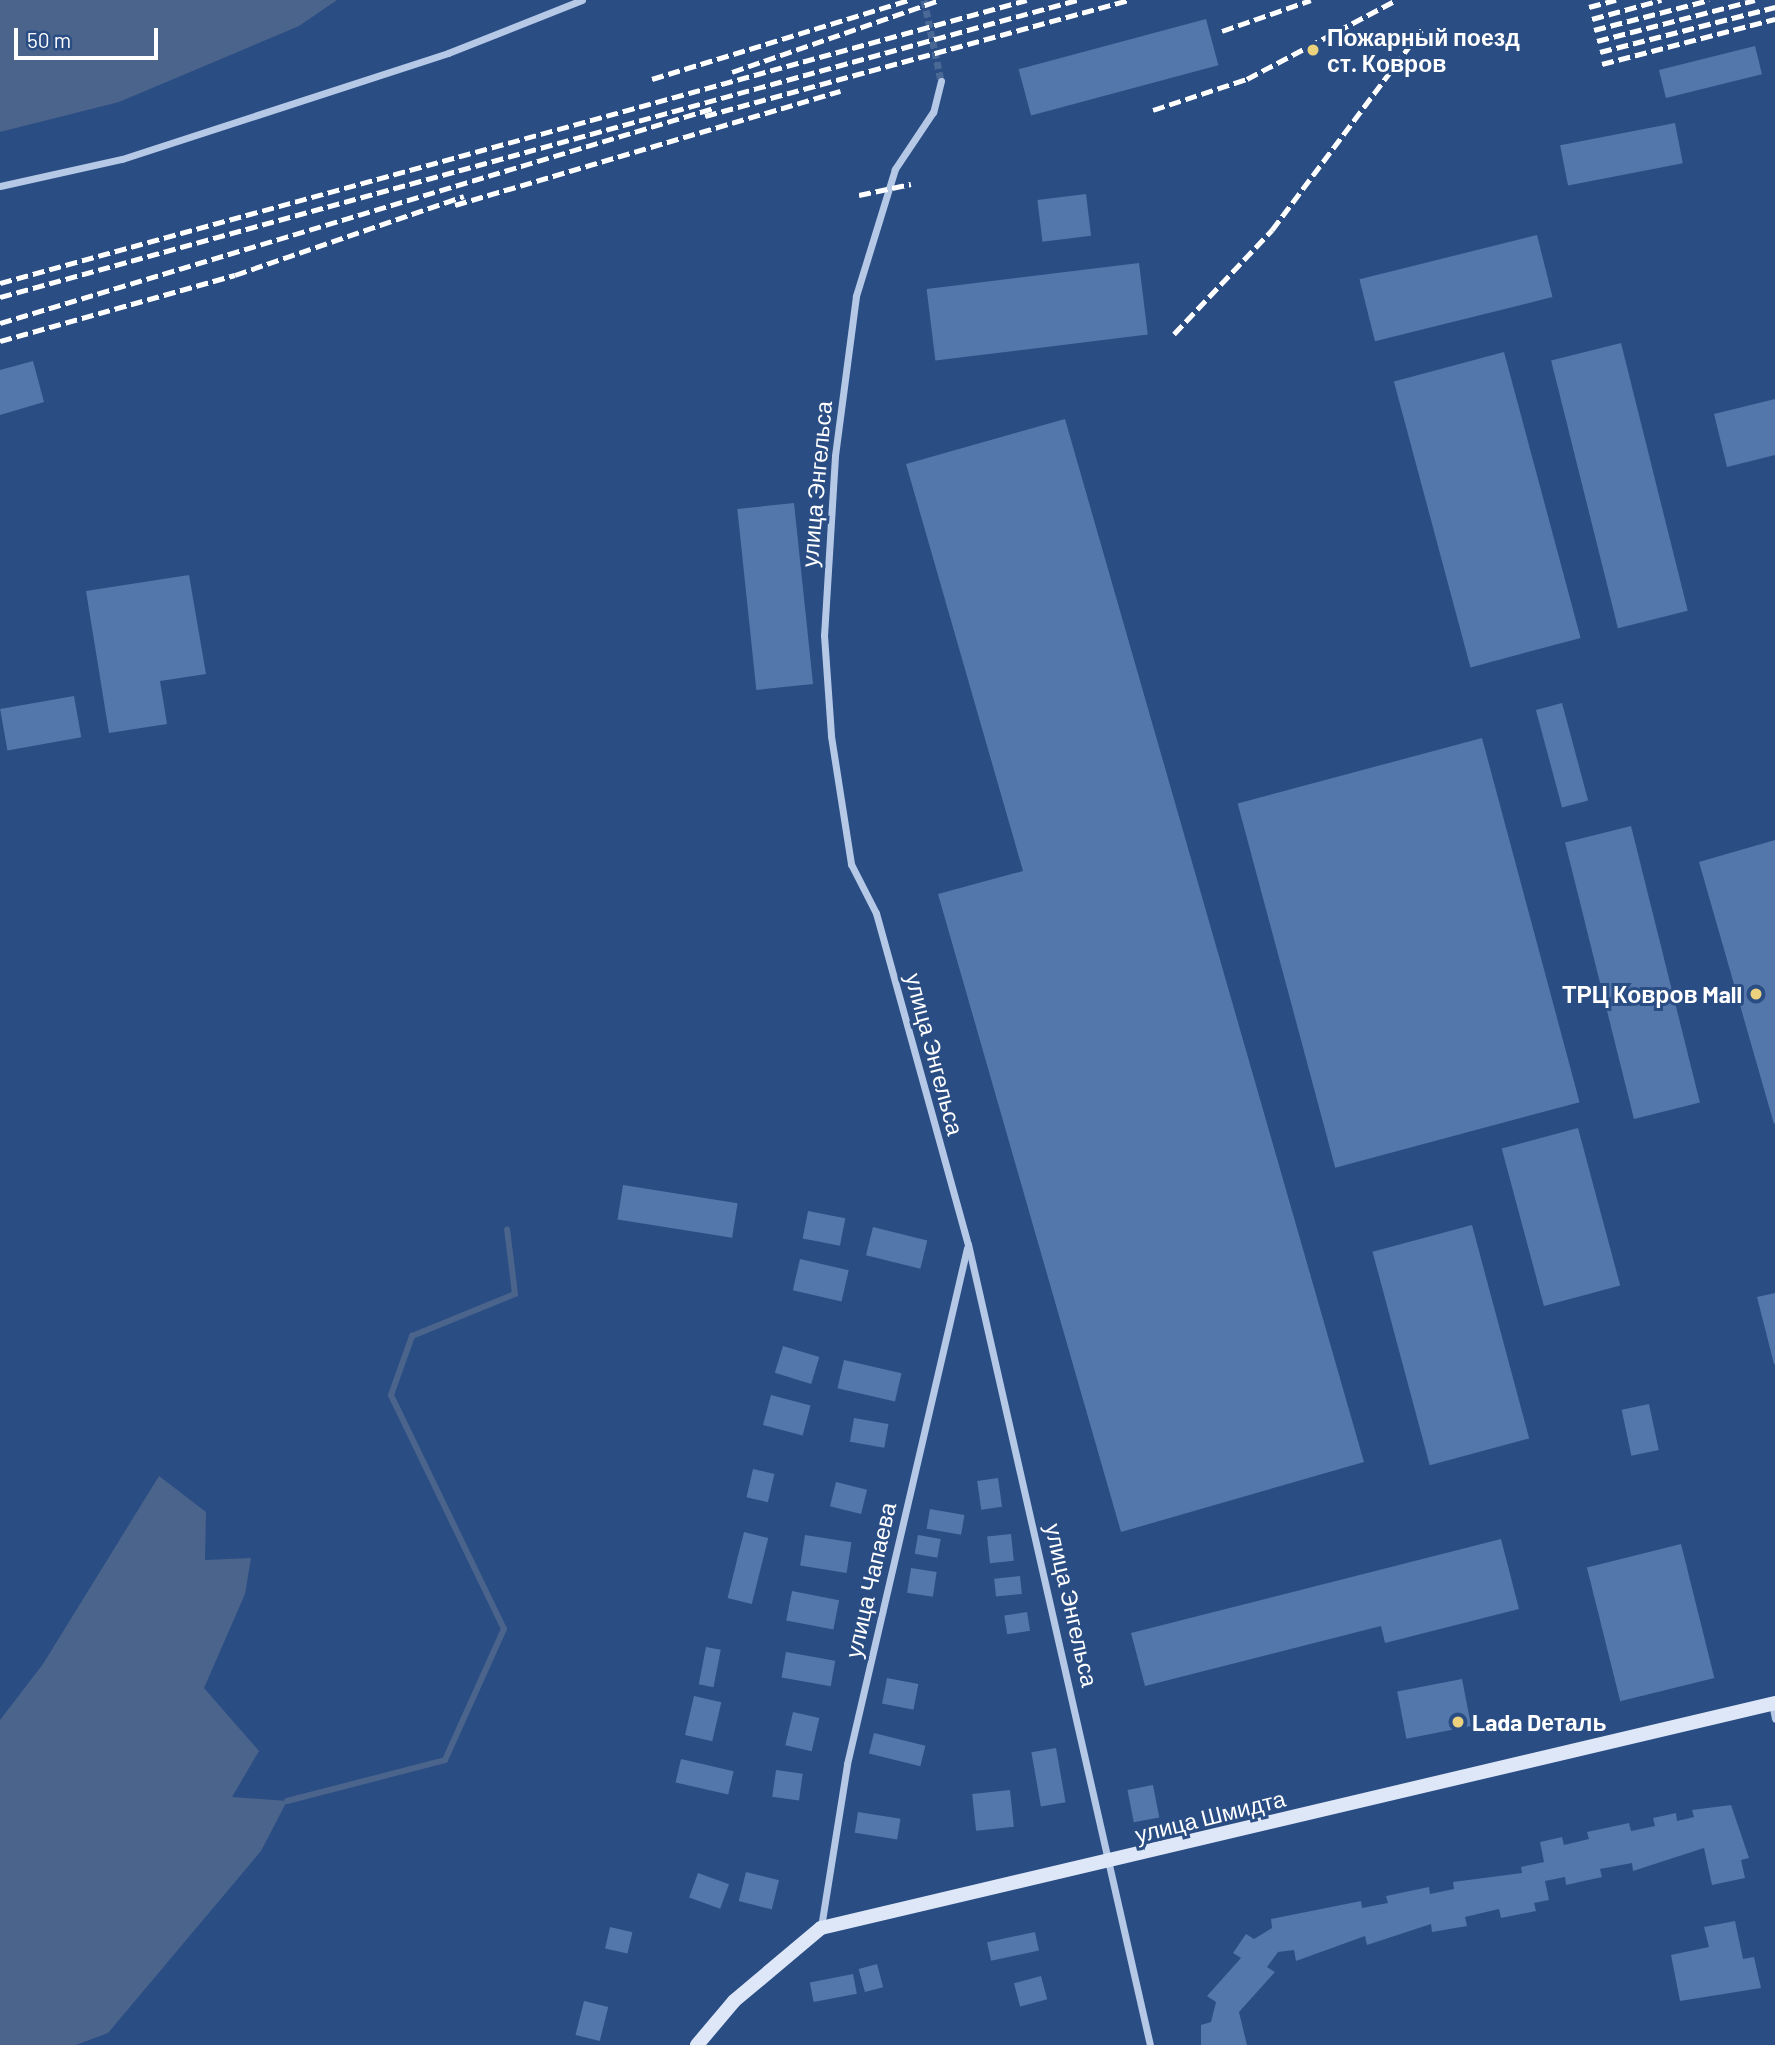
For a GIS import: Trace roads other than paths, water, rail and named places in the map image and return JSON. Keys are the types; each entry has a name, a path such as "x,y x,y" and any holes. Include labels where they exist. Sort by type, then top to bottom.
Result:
{"main road":[{"name":"улица Шмидта","path":"697,2045 734,2001 821,1928 1109,1863 1774,1703"}],"street":[{"path":"0,186 122,159 448,53 582,0"},
{"name":"улица Энгельса","path":"941,81 933,112 895,169 856,296 835,456 824,635 831,736 851,864 876,913 968,1244 1150,2045"},
{"name":"улица Чапаева","path":"821,1928 847,1764 968,1244"},
{"path":"1774,1703 1775,1718"}],"water":[{"path":"0,0 337,0 299,26 119,102 0,132"},
{"path":"159,1476 206,1512 205,1560 251,1558 245,1594 204,1688 259,1751 232,1797 287,1801 261,1851 108,2033 76,2045 0,2045 0,1720 43,1664"}],"waterway":[{"path":"287,1801 445,1760 504,1629 391,1395 412,1336 515,1294 507,1229"}],"tunnel":[{"path":"924,0 941,81"}],"railway":[{"path":"652,79 908,0"},
{"path":"732,72 940,0"},
{"path":"0,283 1027,0"},
{"path":"0,297 1077,0"},
{"path":"705,116 1129,0"},
{"path":"1222,31 1311,0"},
{"path":"1153,110 1247,79 1396,0"},
{"path":"1589,7 1616,0"},
{"path":"1592,19 1661,0"},
{"path":"1594,30 1709,0"},
{"path":"1597,41 1755,0"},
{"path":"1600,52 1775,7"},
{"path":"1602,64 1775,19"},
{"path":"1174,334 1272,230 1424,27"},
{"path":"455,205 840,91"},
{"path":"0,323 714,108"},
{"path":"859,195 911,184"},
{"path":"0,341 235,275 464,196"}],"place":[{"name":"Пожарный поезд ст. Ковров","path":"1313,50"},
{"name":"ТРЦ Ковров Mall","path":"1756,994"},
{"name":"Lada Dеталь","path":"1458,1722"}]}
